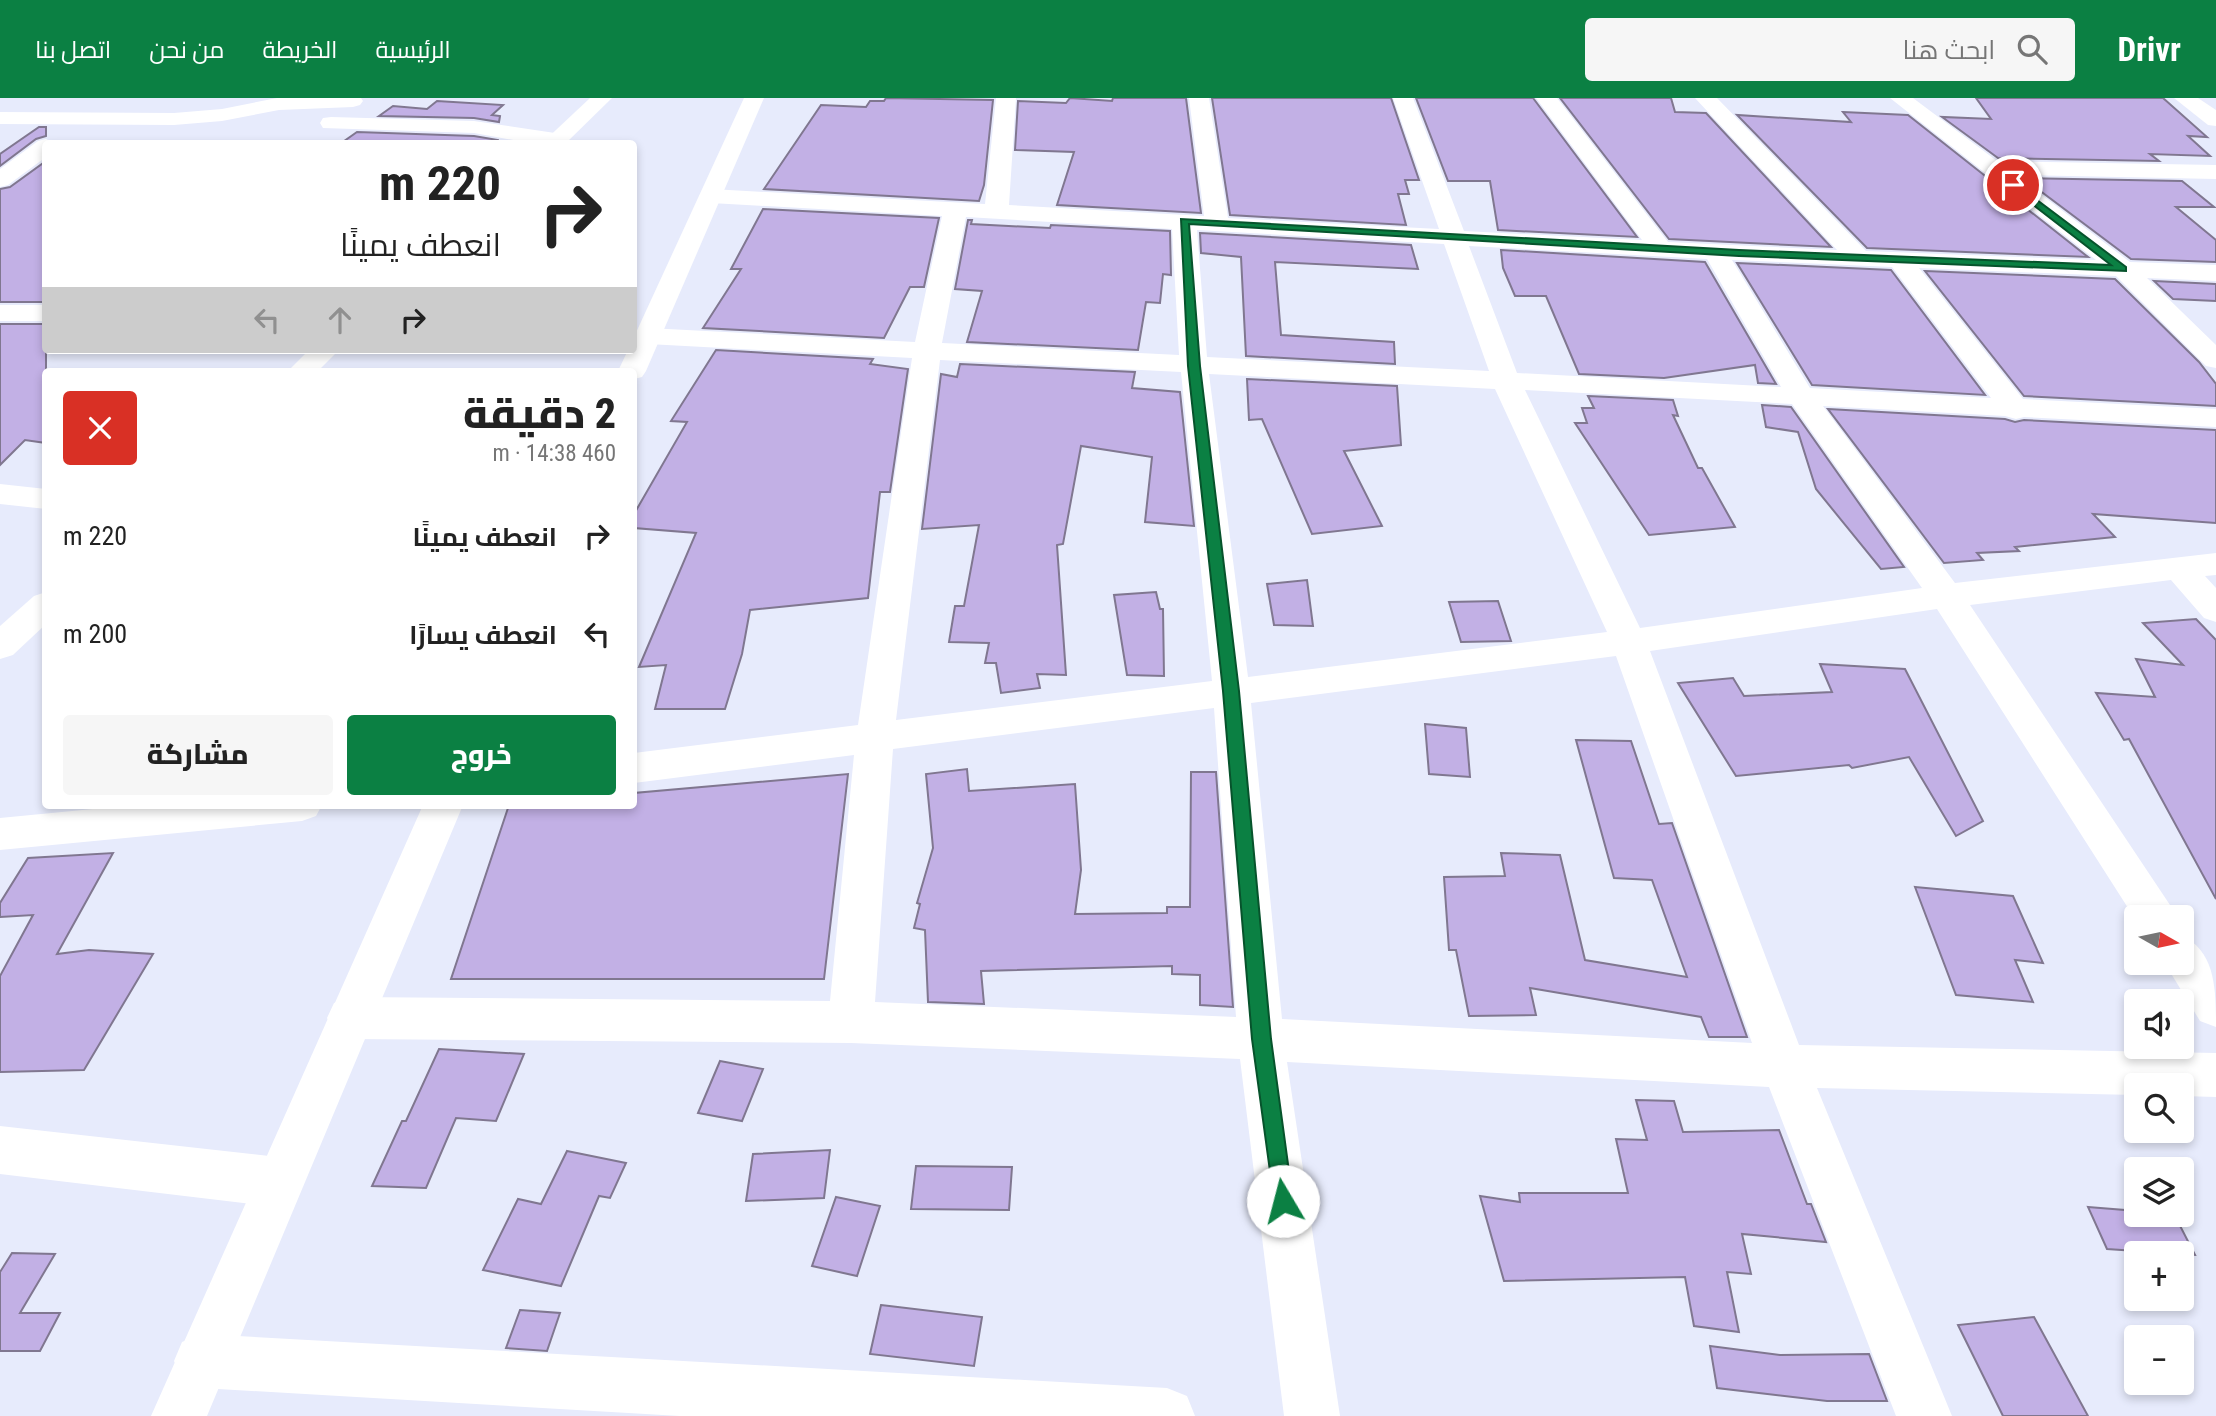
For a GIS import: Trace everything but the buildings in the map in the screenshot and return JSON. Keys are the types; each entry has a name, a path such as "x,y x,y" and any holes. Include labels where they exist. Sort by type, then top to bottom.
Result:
{"street":[{"path":"54,140 107,98"},
{"path":"174,119 200,98"},
{"path":"556,140 602,98"},
{"path":"633,368 754,98"},
{"path":"996,213 1006,98"},
{"path":"1199,98 1200,222 1194,366 1231,691 1261,1039 1312,1416"},
{"path":"1403,98 1507,383 1629,642 1784,1066 1924,1416"},
{"path":"1546,98 1661,249"},
{"path":"1705,98 1858,258"},
{"path":"1900,98 2123,269 2216,360"},
{"path":"2184,98 2216,120"},
{"path":"0,118 174,119 222,115 279,104 355,100"},
{"path":"355,100 324,130 474,128 543,140"},
{"path":"0,180 42,149"},
{"path":"1992,168 2216,172"},
{"path":"711,196 955,211 1452,235 1715,252 2216,273"},
{"path":"851,1022 875,739 927,351 955,211"},
{"path":"1715,252 1802,398 1946,596 2149,905"},
{"path":"1899,259 2016,410"},
{"path":"0,313 42,313"},
{"path":"649,336 2016,410 2216,418"},
{"path":"305,368 321,354"},
{"path":"0,494 42,499"},
{"path":"637,768 1629,642 1946,596 2216,564"},
{"path":"2180,569 2216,610"},
{"path":"0,646 42,608"},
{"path":"0,834 260,809"},
{"path":"178,1416 441,809"},
{"path":"2194,974 2216,1007"},
{"path":"351,1018 851,1022 1261,1039 1784,1066 2216,1075"},
{"path":"0,1150 278,1182"},
{"path":"201,1361 1167,1416"}],"route":[{"path":"1283,1201 1261,1039 1231,691 1194,366 1184,221 1739,253 2123,269 2013,185"}]}
